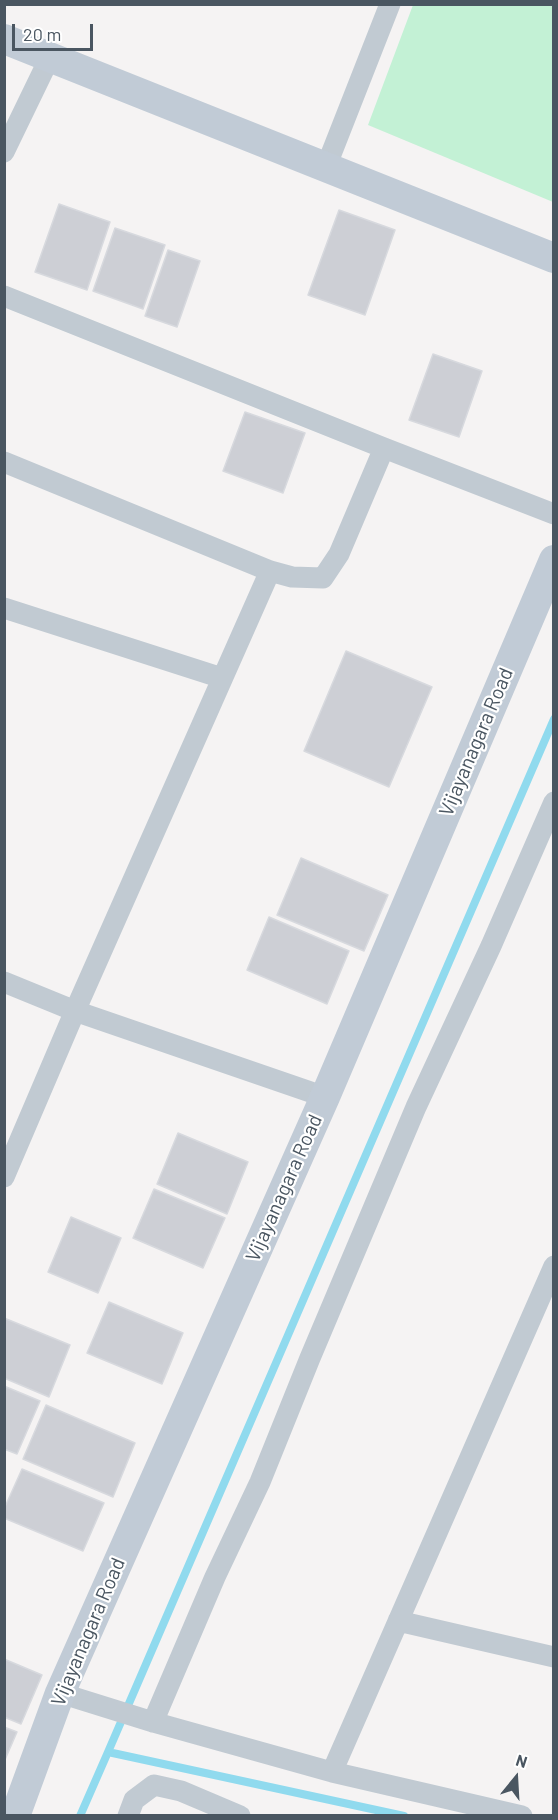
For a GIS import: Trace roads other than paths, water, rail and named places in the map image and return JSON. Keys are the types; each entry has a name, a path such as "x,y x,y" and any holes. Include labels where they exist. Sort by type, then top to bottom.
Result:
{"street":[{"path":"326,167 390,4"},
{"path":"4,39 554,258"},
{"path":"4,152 50,57"},
{"path":"4,296 554,514"},
{"path":"4,462 270,571 292,577 323,578 339,555 384,448"},
{"name":"Vijayanagara Road","path":"15,1815 60,1693 325,1097 554,560"},
{"path":"4,1177 270,571"},
{"path":"4,608 222,678"},
{"path":"153,1722 215,1577 261,1482 310,1358 416,1107 491,946 554,802"},
{"path":"4,982 75,1011 325,1097"},
{"path":"332,1772 554,1266"},
{"path":"398,1621 554,1657"},
{"path":"60,1693 153,1722 332,1772 522,1815"},
{"path":"128,1815 134,1800 154,1785 181,1791 240,1815"}],"waterway":[{"path":"108,1752 554,719"},
{"path":"80,1816 108,1752 404,1816"}]}
